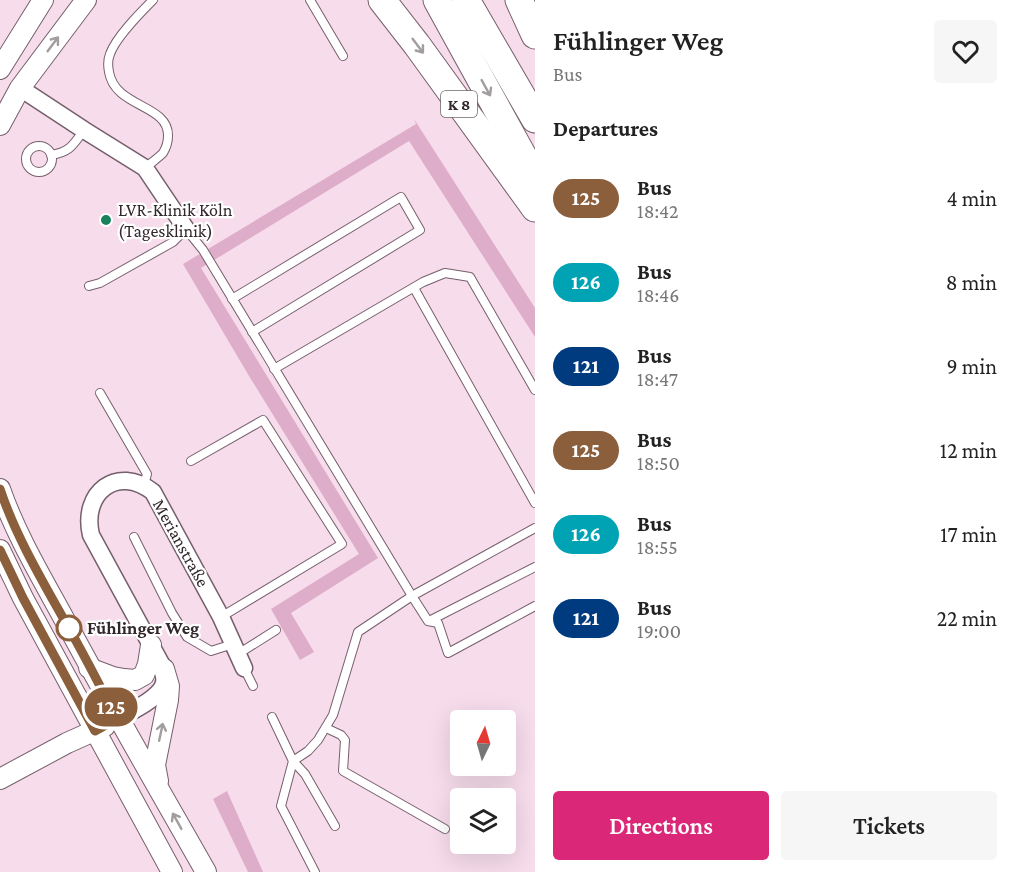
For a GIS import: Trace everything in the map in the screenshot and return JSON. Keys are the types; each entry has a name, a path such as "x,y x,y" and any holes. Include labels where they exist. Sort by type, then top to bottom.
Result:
{"highway":[{"name":"K 8","path":"382,0 535,208"},
{"name":"K 8","path":"438,0 535,178"},
{"path":"466,0 535,119"},
{"path":"519,0 535,35"}],"street":[{"path":"0,69 43,0"},
{"path":"0,125 20,88 86,0"},
{"path":"0,74 145,168 186,229"},
{"name":"Merianstraße","path":"164,669 91,535 88,523 93,501 101,490 121,481 134,481 153,492 221,616 238,655"},
{"path":"0,489 31,560 117,719 206,872"},
{"path":"0,550 23,598 172,872"},
{"path":"90,668 113,677 135,680 144,675 151,645"},
{"path":"0,779 67,743 95,731 155,696 163,687 164,669"},
{"path":"159,790 155,765 169,686 164,669"}],"lane":[{"path":"145,168 163,152 168,132 165,123 158,115 120,93 112,83 108,69 110,55 118,39 153,0"},
{"path":"310,0 343,56"},
{"path":"51,154 67,151 84,130"},
{"path":"232,298 401,197 420,230 252,332"},
{"path":"89,286 100,283 173,242 186,229 203,250 411,596 428,621 438,623 448,653 535,606"},
{"path":"274,369 414,288 445,273 470,277 535,390"},
{"path":"414,288 535,503"},
{"path":"100,393 147,474 144,485"},
{"path":"191,461 263,420 342,544 221,616"},
{"path":"315,872 281,806 293,761 308,751 318,740 333,715 358,632 411,596 535,528"},
{"path":"134,537 172,613 187,637 211,651 238,655 276,630"},
{"path":"428,621 535,567"},
{"path":"238,655 253,686"},
{"path":"272,717 293,761 305,774 334,826"},
{"path":"326,728 341,735 345,740 344,771 445,829"}],"shaded area":[{"path":"414,119 535,308 535,337 409,141 201,268 378,558 291,613 314,652 300,660 271,609 359,554 183,264 416,124"},
{"path":"227,791 263,872 248,872 213,799"}],"bus line":[{"name":"125","path":"0,489 45,588 117,719 95,731 23,598 0,550"}],"place":[{"name":"LVR-Klinik Köln (Tagesklinik)","path":"106,220"},
{"name":"Fühlinger Weg","path":"69,628"}]}
